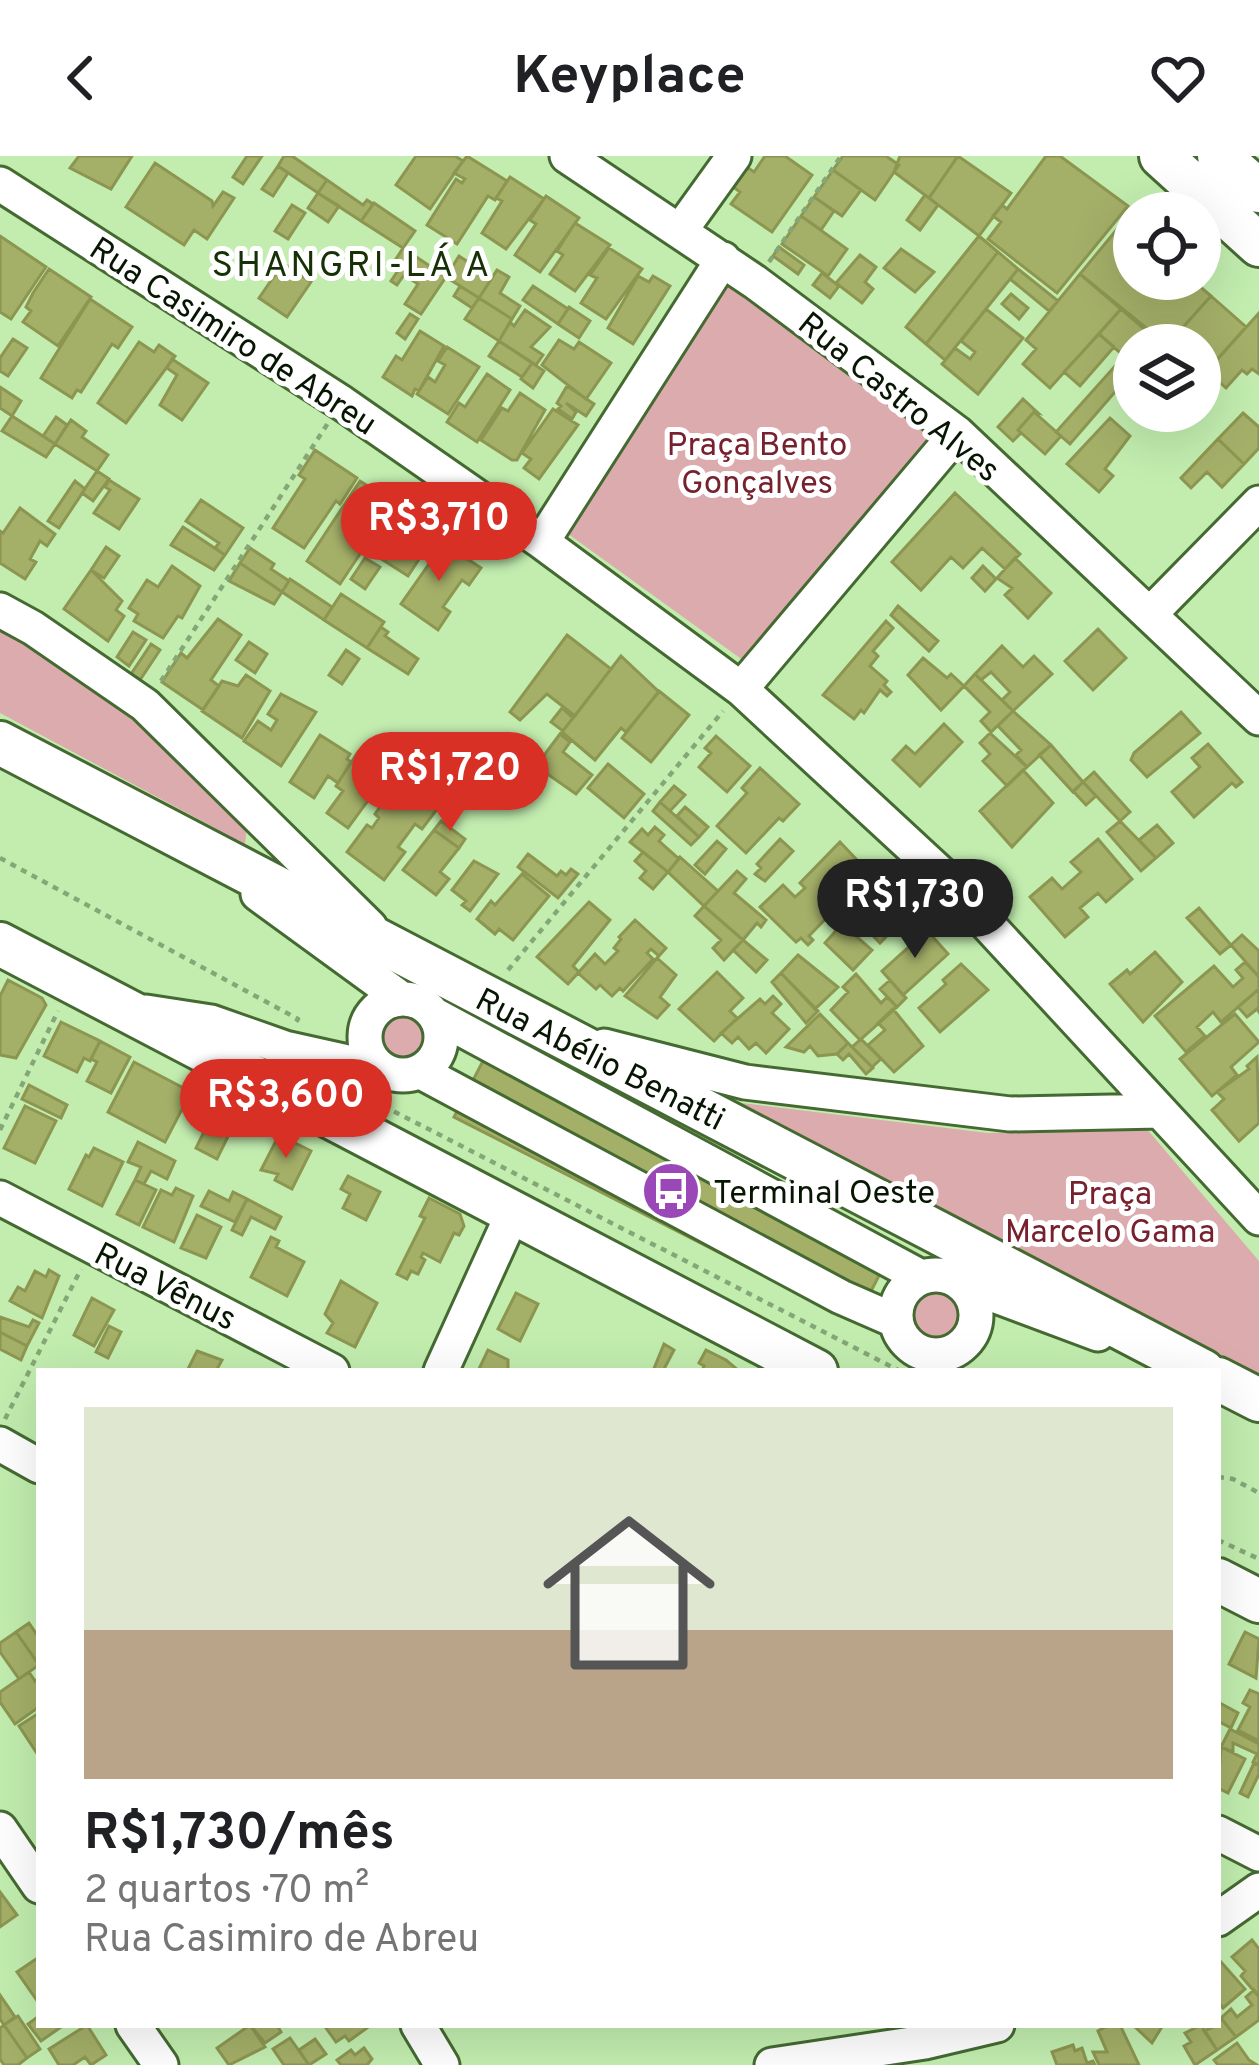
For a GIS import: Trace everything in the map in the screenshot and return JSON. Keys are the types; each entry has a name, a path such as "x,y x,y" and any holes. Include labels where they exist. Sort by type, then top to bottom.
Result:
{"main road":[{"path":"1161,156 1259,245"},
{"path":"1219,156 1259,191"},
{"name":"Rua Abélio Benatti","path":"0,743 1196,1368"},
{"path":"0,944 810,1368"},
{"path":"1221,1582 1259,1601"}],"street":[{"name":"Rua Castro Alves","path":"567,156 755,282 957,433 1259,718"},
{"path":"680,231 734,156"},
{"name":"Rua Casimiro de Abreu","path":"0,184 342,403 741,689 939,872 1259,1218"},
{"path":"542,542 723,260"},
{"path":"741,689 957,433"},
{"path":"1150,614 1259,503"},
{"path":"0,610 145,706 393,950"},
{"path":"199,850 402,999 426,1006 921,1277 948,1276 1187,1368"},
{"path":"371,1082 366,1028 379,1007 402,999"},
{"path":"120,1008 211,1022 371,1082 408,1076 432,1064 442,1040 435,1015"},
{"path":"556,1034 745,1082 1010,1114 1160,1111"},
{"path":"421,1072 896,1322"},
{"name":"Rua Vênus","path":"0,1198 326,1368"},
{"path":"442,1368 513,1213"},
{"path":"921,1277 900,1295 896,1322 926,1365 959,1349 974,1328 975,1303 959,1282"},
{"path":"0,1444 36,1464"},
{"path":"0,1828 36,1882"},
{"path":"1221,1835 1259,1854"},
{"path":"1221,1917 1259,1890"},
{"path":"136,2028 160,2065"},
{"path":"420,2028 442,2065"},
{"path":"772,2065 959,2030"}],"path":[{"path":"755,282 841,156"},
{"path":"145,706 342,403"},
{"path":"485,998 741,689"},
{"path":"0,858 298,1019 285,1048"},
{"path":"0,1130 72,981"},
{"path":"371,1082 926,1365"},
{"path":"0,1430 92,1246"},
{"path":"1221,1478 1259,1493"},
{"path":"1221,1541 1259,1558"}],"green space":[{"name":"Praça Bento Gonçalves","path":"726,275 945,433 751,666 564,531"},
{"path":"0,628 139,721 247,825 245,844 0,713"},
{"path":"403,1009 424,1017 432,1038 424,1059 403,1067 382,1059 374,1038 382,1017"},
{"name":"Praça Marcelo Gama","path":"709,1099 988,1133 1146,1128 1259,1261 1259,1380"},
{"path":"935,1286 955,1295 964,1315 955,1335 935,1344 915,1335 906,1315 915,1295"}],"building":[{"path":"79,156 132,156 111,189 70,168"},
{"path":"247,156 262,156 243,184 233,177"},
{"path":"284,156 292,156 327,180 318,193 278,166"},
{"path":"416,156 455,156 463,161 430,209 396,185"},
{"path":"467,156 507,181 495,200 488,196 457,244 427,225 456,179 462,183 465,179 454,173"},
{"path":"765,156 785,156 812,175 772,232 731,204 740,192 724,180 738,161 754,172"},
{"path":"843,156 886,156 899,165 875,200 833,170"},
{"path":"900,156 958,156 929,198 894,172"},
{"path":"958,156 1011,193 979,236 929,198"},
{"path":"1046,156 1060,156 1113,195 1113,224 1057,293 988,239 1001,222 993,216 1002,205 1007,209"},
{"path":"155,163 213,206 223,192 234,198 207,239 194,230 184,245 126,207"},
{"path":"278,166 288,173 273,196 262,189"},
{"path":"833,170 861,190 842,216 814,197"},
{"path":"510,177 544,199 506,249 482,233"},
{"path":"327,180 363,205 367,200 373,204 361,221 318,193"},
{"path":"318,193 339,206 328,222 308,208"},
{"path":"925,195 938,205 920,230 907,220"},
{"path":"546,196 579,218 540,272 515,255 536,224 530,220"},
{"path":"814,197 834,211 821,230 801,216"},
{"path":"374,203 415,231 403,248 361,221"},
{"path":"292,205 305,213 288,239 275,231"},
{"path":"801,216 847,249 828,276 782,244"},
{"path":"575,223 610,245 575,291 550,274 563,255 557,251"},
{"path":"1113,234 1113,300 1207,300 1186,324 1141,324 1080,274"},
{"path":"0,236 46,267 11,319 0,312"},
{"path":"979,236 998,252 926,344 906,327"},
{"path":"779,247 804,265 798,274 773,256"},
{"path":"403,248 446,277 421,314 405,304 418,284 404,275 397,285 391,281 401,266 394,262"},
{"path":"609,248 642,269 606,319 581,303 597,278 590,275"},
{"path":"901,249 934,272 915,292 884,268"},
{"path":"998,252 1018,269 945,360 926,344"},
{"path":"860,255 876,267 865,282 873,289 862,303 836,283"},
{"path":"459,256 492,278 479,298 446,277"},
{"path":"283,263 311,282 287,317 259,298"},
{"path":"49,269 91,297 58,346 23,322 31,311 26,307"},
{"path":"1018,269 1058,301 1049,311 1010,279"},
{"path":"497,270 509,277 500,293 520,306 512,319 479,298"},
{"path":"822,273 839,286 830,298 813,285"},
{"path":"1080,274 1121,309 1050,388 1023,364 1036,349 1026,340"},
{"path":"638,276 649,282 653,276 670,286 633,344 608,328"},
{"path":"460,286 479,298 472,308 454,296"},
{"path":"533,286 568,309 558,324 523,300"},
{"path":"1011,294 1028,308 1019,319 1002,304"},
{"path":"479,298 512,319 499,341 465,319"},
{"path":"90,299 132,327 118,348 112,344 81,392 77,390 72,398 41,378"},
{"path":"1207,300 1216,300 1246,327 1221,355 1221,324 1186,324"},
{"path":"569,307 590,321 579,338 558,324"},
{"path":"986,309 1023,338 978,394 942,364 955,348 970,359 975,352 961,341"},
{"path":"1121,309 1138,324 1113,324 1113,346 1099,334"},
{"path":"525,310 550,327 531,347 543,355 536,365 499,341 510,322 514,326"},
{"path":"1259,313 1259,374 1242,370 1226,388 1221,384 1221,355"},
{"path":"410,314 418,319 405,339 397,333"},
{"path":"420,331 444,346 412,396 383,377 396,356 402,360"},
{"path":"1099,334 1113,346 1080,386 1064,372"},
{"path":"13,339 27,348 8,376 0,371 0,358"},
{"path":"559,340 574,349 579,342 611,363 586,399 542,365"},
{"path":"499,341 532,363 522,377 489,356"},
{"path":"139,342 154,352 159,345 175,356 126,423 98,403"},
{"path":"447,347 479,367 448,414 417,394 428,377 435,382 445,365 438,361"},
{"path":"172,359 208,383 182,420 160,405 177,375 167,368"},
{"path":"532,363 544,371 533,388 521,379"},
{"path":"1113,368 1113,394 1070,444 1056,432"},
{"path":"487,374 510,390 477,442 447,422 459,403 465,407"},
{"path":"567,386 594,404 586,416 566,403 576,412 572,419 558,409"},
{"path":"0,387 21,401 12,416 0,408"},
{"path":"520,393 545,410 517,460 512,460 481,440 502,408 508,411"},
{"path":"1023,399 1038,413 1034,412 1013,441 998,427"},
{"path":"553,409 578,425 539,479 524,468 531,459 522,453"},
{"path":"1034,412 1061,436 1045,454 1018,430"},
{"path":"1243,413 1259,427 1259,448 1244,464 1218,439"},
{"path":"12,416 55,444 46,457 2,431"},
{"path":"56,417 67,425 55,444 43,436"},
{"path":"1110,418 1113,432 1130,436 1105,469 1113,476 1099,492 1067,464"},
{"path":"71,420 86,431 82,437 108,455 97,471 55,444"},
{"path":"1218,439 1244,464 1222,487 1207,472 1191,488 1181,478"},
{"path":"315,450 357,478 304,548 273,528 305,479 299,475"},
{"path":"97,471 109,479 93,501 82,493"},
{"path":"109,480 139,499 119,529 94,513 110,490 105,487"},
{"path":"75,481 85,489 59,528 48,521"},
{"path":"360,481 399,506 386,527 380,524 340,584 307,561"},
{"path":"955,493 1020,554 1005,569 982,548 963,568 951,557 921,590 892,562"},
{"path":"201,500 243,528 225,555 215,548 219,543 186,521"},
{"path":"399,506 437,532 408,576 380,558 396,534 386,527"},
{"path":"20,508 55,534 47,546 40,541 30,559 36,562 25,579 0,563 0,531"},
{"path":"183,527 225,555 214,570 171,545"},
{"path":"439,540 481,568 469,585 462,580 443,607 450,612 438,630 401,604 431,561 427,558"},
{"path":"106,547 119,556 104,578 91,570"},
{"path":"250,548 289,581 282,592 240,563"},
{"path":"365,558 380,567 365,589 351,579"},
{"path":"1015,558 1051,593 1028,618 1005,595 1012,588 997,578"},
{"path":"240,563 282,592 274,604 229,581"},
{"path":"172,566 200,586 182,618 178,616 163,638 134,621 138,614 129,608 147,580 158,587"},
{"path":"983,566 996,579 985,591 972,578"},
{"path":"91,570 122,601 116,610 124,616 108,641 64,609"},
{"path":"290,579 332,607 324,620 282,592"},
{"path":"341,594 384,622 367,648 324,620"},
{"path":"898,606 938,641 929,651 891,615"},
{"path":"218,619 241,635 211,680 219,686 203,710 162,682 181,653 187,658"},
{"path":"886,621 893,628 873,651 878,656 870,666 887,681 884,685 891,692 887,696 880,690 854,719 823,695"},
{"path":"381,627 388,632 385,636 418,659 408,674 367,648"},
{"path":"1098,629 1126,658 1093,690 1065,661"},
{"path":"133,632 146,640 129,666 117,657"},
{"path":"567,635 611,669 575,716 547,694 520,720 510,712"},
{"path":"249,642 267,654 255,673 236,660"},
{"path":"151,644 160,650 140,680 131,674"},
{"path":"1002,646 1023,667 1034,656 1052,674 1013,711 1002,700 1010,692 991,672 981,680 975,674"},
{"path":"346,650 359,659 342,684 329,675"},
{"path":"621,656 659,692 595,760 562,732"},
{"path":"923,658 964,686 941,710 908,675"},
{"path":"975,674 1013,711 991,732 981,721 990,712 964,686"},
{"path":"246,675 270,691 242,738 202,711 222,681 238,686"},
{"path":"659,691 689,715 651,762 622,738"},
{"path":"281,694 316,712 281,766 244,741 258,721 271,730 277,720 268,714"},
{"path":"562,708 573,718 563,731 551,722"},
{"path":"1013,711 1051,745 1027,767 1016,755 1021,750 998,726"},
{"path":"1181,712 1200,733 1147,777 1131,760 1134,753"},
{"path":"944,724 962,742 920,786 893,760 906,746 915,754"},
{"path":"990,733 1027,767 1007,786 983,761 990,754 980,743"},
{"path":"560,734 570,742 563,752 592,775 576,794 536,766"},
{"path":"320,735 350,754 351,762 338,783 328,776 314,798 290,782"},
{"path":"716,736 750,766 727,792 699,767 711,753 705,748"},
{"path":"1208,744 1242,782 1236,787 1232,783 1194,817 1172,792 1200,767 1192,758"},
{"path":"1051,745 1083,782 1073,792 1039,755"},
{"path":"358,752 367,759 362,765 369,770 366,774 380,784 348,828 327,813 343,791 336,786"},
{"path":"608,764 644,794 624,818 588,788"},
{"path":"760,768 799,804 746,853 717,826 747,793 742,788"},
{"path":"1023,770 1053,803 1012,847 980,811"},
{"path":"388,772 399,780 386,797 375,790"},
{"path":"1094,772 1130,812 1120,821 1083,782"},
{"path":"402,775 441,804 422,829 415,824 398,847 405,852 384,880 347,852 367,825 372,828 379,818 375,814"},
{"path":"1083,782 1096,796 1086,805 1073,791"},
{"path":"674,786 685,795 670,811 660,802"},
{"path":"660,802 699,837 691,845 653,811"},
{"path":"685,807 708,827 699,837 677,816"},
{"path":"441,821 465,839 459,848 434,830"},
{"path":"1120,821 1156,858 1141,871 1107,832"},
{"path":"1157,825 1173,843 1156,858 1139,840"},
{"path":"655,827 664,835 659,841 679,859 668,872 630,842 642,829 648,835"},
{"path":"434,830 459,848 440,872 449,879 436,895 403,870"},
{"path":"780,839 793,851 765,881 755,874 761,868 757,864"},
{"path":"1098,839 1132,879 1106,902 1098,893 1080,908 1088,917 1065,937 1030,897 1052,878 1062,889 1081,872 1071,862"},
{"path":"717,841 726,849 705,874 695,865"},
{"path":"840,842 874,878 843,910 838,906 809,936 813,940 808,945 801,938 796,942 760,907 783,885 795,897 805,888 800,883"},
{"path":"643,852 668,872 653,889 640,878 646,871 635,861"},
{"path":"528,854 557,876 571,869 578,874 558,898 518,867"},
{"path":"680,857 718,891 704,906 668,872"},
{"path":"474,861 498,874 470,911 452,890"},
{"path":"737,871 746,879 734,893 766,920 761,927 757,923 743,940 704,906"},
{"path":"522,874 549,896 513,940 499,929 495,934 477,919"},
{"path":"885,886 911,911 880,943 857,919"},
{"path":"589,902 610,920 573,966 579,972 568,984 537,957"},
{"path":"704,906 743,940 724,960 713,948 721,940 695,916"},
{"path":"1199,908 1231,945 1220,954 1187,918"},
{"path":"635,920 666,948 659,956 651,949 647,953 653,959 623,991 620,988 612,996 578,973 595,954 605,964 618,951 614,948 619,937"},
{"path":"842,924 872,950 853,970 825,943"},
{"path":"923,926 948,954 903,995 882,971 913,943 908,939"},
{"path":"1242,935 1259,951 1259,977 1231,945"},
{"path":"743,940 767,960 756,972 733,950"},
{"path":"1155,952 1182,982 1143,1022 1110,984"},
{"path":"798,955 838,987 815,1009 781,973"},
{"path":"657,958 676,975 660,997 669,1005 657,1018 625,996"},
{"path":"1245,962 1259,977 1259,989 1221,1022 1213,1012 1197,1027 1205,1036 1186,1052 1155,1016 1214,966 1233,987 1243,978 1236,970"},
{"path":"961,964 988,990 940,1032 919,1008"},
{"path":"717,972 743,998 730,1011 737,1018 714,1041 679,1009"},
{"path":"781,973 818,1011 806,1023 772,982"},
{"path":"856,974 881,1003 887,997 897,1007 860,1040 831,1010 848,992 843,987"},
{"path":"8,980 42,998 46,1005 16,1058 0,1055 0,996"},
{"path":"890,980 906,998 897,1007 880,989"},
{"path":"1259,989 1259,1012 1247,1017 1238,1007"},
{"path":"773,996 781,1004 772,1013 789,1029 766,1053 756,1043 749,1049 738,1037 732,1043 721,1033 760,999 765,1004"},
{"path":"893,1009 923,1046 894,1072 868,1045 885,1030 878,1023"},
{"path":"820,1014 848,1043 837,1054 818,1056 810,1046 804,1052 786,1047"},
{"path":"1235,1014 1259,1042 1231,1067 1237,1075 1212,1096 1180,1059"},
{"path":"61,1022 100,1041 90,1061 84,1058 77,1072 44,1056"},
{"path":"861,1039 881,1059 872,1067 852,1047"},
{"path":"100,1041 130,1057 111,1093 87,1081 97,1062 91,1059"},
{"path":"848,1043 873,1068 866,1074 849,1054 843,1060 837,1054"},
{"name":"Terminal Oeste","path":"485,1057 884,1266 855,1322 454,1117"},
{"path":"1257,1057 1259,1123 1239,1141 1212,1110 1224,1099 1217,1092 1249,1069"},
{"path":"134,1062 191,1092 165,1142 108,1112"},
{"path":"29,1085 67,1105 61,1118 22,1099"},
{"path":"219,1101 240,1112 217,1159 196,1148"},
{"path":"25,1106 56,1121 35,1163 4,1148"},
{"path":"279,1135 311,1151 292,1189 275,1180 278,1174 261,1170"},
{"path":"138,1142 175,1161 167,1179 151,1171 144,1184 135,1180 141,1167 128,1162"},
{"path":"94,1148 123,1162 102,1206 69,1189"},
{"path":"348,1176 380,1192 366,1220 343,1208 350,1194 341,1189"},
{"path":"135,1180 156,1190 139,1225 117,1214"},
{"path":"176,1188 193,1196 174,1242 143,1227 161,1190 172,1195"},
{"path":"209,1191 229,1201 233,1192 247,1199 235,1222 201,1206"},
{"path":"429,1198 460,1214 464,1226 459,1235 454,1233 440,1262 423,1253 418,1274 411,1271 407,1279 397,1274 425,1218 420,1216"},
{"path":"247,1199 281,1217 275,1229 251,1217 242,1235 232,1230"},
{"path":"197,1215 221,1227 206,1258 181,1248"},
{"path":"271,1237 279,1241 276,1247 304,1262 287,1296 251,1277"},
{"path":"49,1270 59,1276 42,1318 10,1301 18,1287 25,1291 35,1271 46,1277"},
{"path":"341,1281 377,1303 355,1347 327,1333 333,1323 325,1314"},
{"path":"516,1293 538,1304 520,1341 498,1329"},
{"path":"92,1298 114,1310 94,1346 74,1335"},
{"path":"0,1317 29,1327 33,1320 39,1323 27,1346 0,1332"},
{"path":"109,1326 121,1332 108,1358 96,1352"},
{"path":"0,1332 27,1346 21,1360 0,1349"},
{"path":"664,1344 674,1350 665,1368 654,1368"},
{"path":"488,1350 508,1360 508,1368 479,1368"},
{"path":"706,1350 735,1368 703,1368 699,1363"},
{"path":"197,1351 222,1360 218,1368 188,1368"},
{"path":"29,1623 36,1634 36,1661 16,1632"},
{"path":"16,1632 36,1667 19,1679 0,1652 0,1643"},
{"path":"1245,1632 1259,1639 1256,1678 1229,1664"},
{"path":"29,1672 36,1680 36,1709 15,1724 0,1702 0,1692"},
{"path":"1250,1690 1259,1694 1259,1741 1238,1730 1250,1707 1243,1703"},
{"path":"1221,1704 1238,1713 1231,1728 1221,1723"},
{"path":"36,1715 36,1752 19,1726"},
{"path":"1230,1729 1259,1744 1259,1765 1253,1762 1257,1754 1233,1743 1233,1752 1221,1747"},
{"path":"1221,1747 1245,1759 1228,1793 1221,1790"},
{"path":"1254,1763 1259,1765 1259,1774 1248,1797 1240,1793"},
{"path":"0,1892 17,1915 0,1927"},
{"path":"1252,1940 1259,1949 1259,1997 1232,1957"},
{"path":"36,1959 36,1999 17,1972"},
{"path":"1221,1962 1245,1989 1221,2006"},
{"path":"1254,1990 1259,1996 1259,2020 1236,2037 1221,2018 1231,2009 1237,2017 1252,2005 1246,1997"},
{"path":"0,1995 15,2017 4,2025 0,2019"},
{"path":"18,2016 40,2049 27,2058 4,2025"},
{"path":"36,2018 36,2028 60,2028 41,2041 28,2024"},
{"path":"1221,2018 1236,2037 1217,2050 1204,2031 1221,2028"},
{"path":"4,2025 27,2058 18,2065 4,2065 0,2059 0,2028"},
{"path":"89,2028 106,2055 91,2065 85,2057 73,2065 59,2065 49,2049"},
{"path":"246,2028 252,2028 265,2047 229,2065 217,2048"},
{"path":"252,2028 279,2028 281,2032 265,2043"},
{"path":"326,2028 367,2028 349,2041 345,2036 336,2042"},
{"path":"1121,2028 1139,2065 1099,2065 1093,2052 1107,2052 1098,2031"},
{"path":"1136,2028 1161,2028 1152,2043"},
{"path":"1203,2028 1217,2050 1195,2065 1184,2046 1191,2042 1185,2033"},
{"path":"290,2038 309,2065 284,2065 273,2049"},
{"path":"315,2039 326,2054 309,2065 299,2050"},
{"path":"1237,2043 1257,2065 1218,2065 1214,2060"},
{"path":"1073,2045 1075,2051 1082,2048 1087,2063 1095,2065 1057,2065 1052,2052"},
{"path":"364,2048 372,2059 367,2065 341,2065 337,2060 351,2050 355,2055"}],"place":[{"name":"Terminal Oeste","path":"671,1191"}],"district":[{"name":"SHANGRI-LÁ A","path":"352,263"}]}
